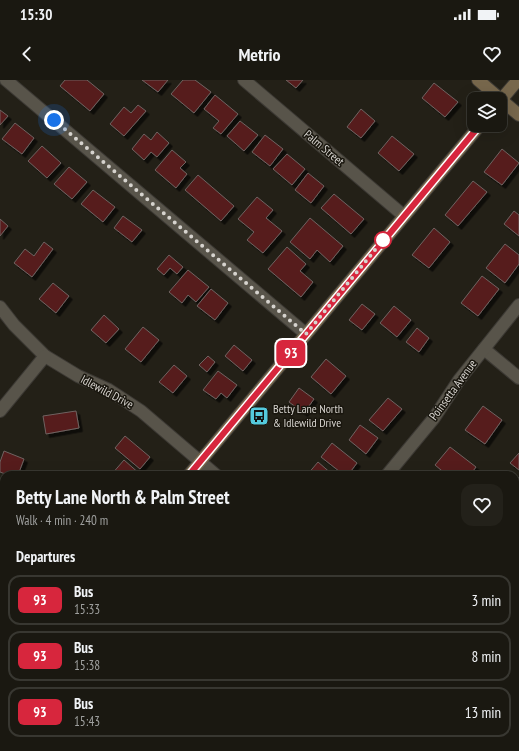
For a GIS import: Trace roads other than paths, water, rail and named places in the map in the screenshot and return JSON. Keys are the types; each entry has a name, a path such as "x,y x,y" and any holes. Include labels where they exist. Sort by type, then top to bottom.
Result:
{"street":[{"path":"6,80 306,334"},
{"name":"Palm Street","path":"244,80 403,215"},
{"path":"478,80 492,92"},
{"path":"507,93 518,80"},
{"path":"507,105 519,115"},
{"path":"192,471 403,215 474,132"},
{"name":"Poinsetta Avenue","path":"390,471 434,418 459,380 519,305"},
{"name":"Idlewild Drive","path":"0,307 45,356 78,376 109,390 141,410 211,471"},
{"path":"484,349 519,378"},
{"path":"0,411 45,356"}],"place":[{"name":"Betty Lane North & Idlewild Drive","path":"259,416"}]}
